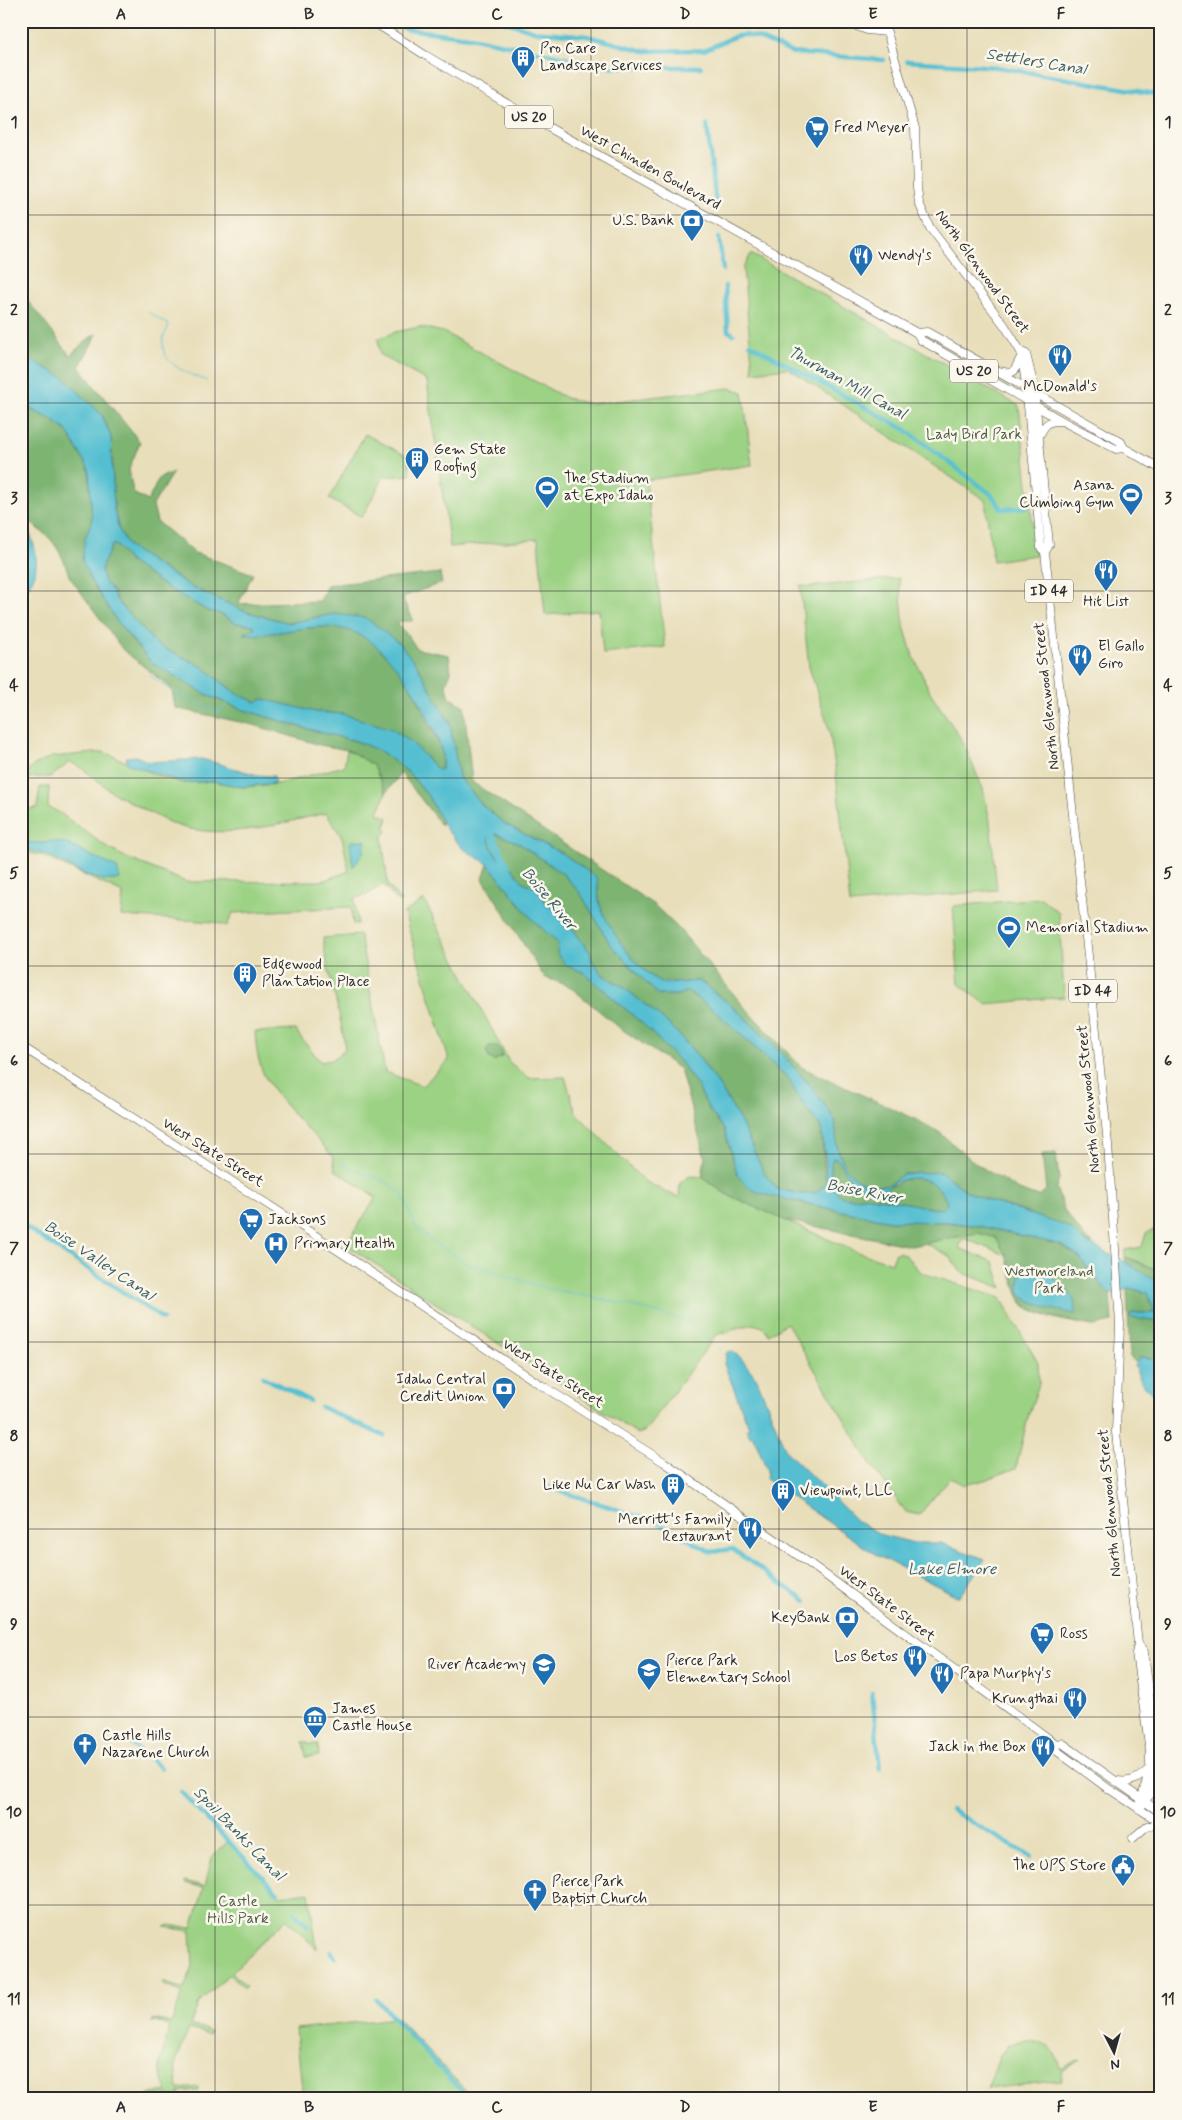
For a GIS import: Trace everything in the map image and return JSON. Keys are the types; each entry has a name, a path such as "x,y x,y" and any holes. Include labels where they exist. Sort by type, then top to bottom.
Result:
{"main road":[{"name":"West Chinden Boulevard","path":"372,21 513,107 917,333 921,340 1064,422 1116,449 1124,448"},
{"name":"North Glenwood Street","path":"843,21 867,30 887,32 915,128 917,188 924,217 930,228 1005,326 1021,355 1027,389 1041,548 1045,552"},
{"name":"West Chinden Boulevard","path":"917,333 925,331 1121,442 1124,448 1161,468"},
{"name":"North Glenwood Street","path":"1021,355 1026,354 1030,362 1034,394 1049,545 1045,552 1102,1079 1120,1324 1116,1432 1138,1644 1136,1653 1150,1752 1150,1768 1143,1801 1139,1809"},
{"path":"993,371 1010,373 1014,371 1021,355"},
{"path":"1038,440 1047,422 1052,420 1064,422"},
{"name":"West State Street","path":"21,1046 285,1215 530,1378 664,1462 810,1563 1056,1744 1057,1750 1161,1824"},
{"name":"North Glenwood Street","path":"1138,1644 1144,1652 1158,1761 1151,1793 1143,1801"},
{"name":"West State Street","path":"1056,1744 1062,1743 1161,1813"},
{"path":"1115,1781 1133,1781 1140,1778 1150,1768"},
{"path":"1133,1838 1148,1826 1161,1824"}],"green space":[{"name":"Lady Bird Park","path":"751,254 1019,406 1036,555 993,561 985,500 788,368 753,372 743,268"},
{"path":"21,292 70,355 97,334 79,367 140,442 129,469 133,493 148,501 159,478 173,472 153,505 157,522 195,553 253,574 238,604 320,601 327,585 440,573 442,583 405,596 403,600 413,619 412,621 400,621 397,625 407,634 417,649 449,655 451,672 446,684 450,697 464,705 472,782 654,905 680,930 741,1003 801,1067 913,1118 939,1132 975,1163 1017,1189 1032,1195 1039,1196 1046,1190 1042,1154 1056,1153 1059,1179 1056,1188 1065,1212 1085,1238 1092,1242 1092,1246 1082,1240 1071,1229 968,1192 941,1172 903,1174 890,1184 872,1187 858,1180 845,1169 837,1147 835,1120 782,1054 736,1009 700,981 664,983 642,968 616,937 604,915 598,895 597,878 565,855 505,824 483,806 459,777 450,724 417,665 334,614 289,623 247,612 193,588 129,547 119,530 114,509 111,437 102,415 21,355"},
{"name":"The Stadium at Expo Idaho","path":"420,327 443,332 566,398 590,404 730,388 743,392 752,465 646,480 665,647 603,654 599,610 545,615 538,539 450,547 427,381 380,355 378,339 395,332"},
{"path":"21,403 53,420 66,430 89,469 92,520 85,538 91,581 118,623 136,646 207,695 241,709 356,741 382,752 408,772 428,796 441,820 441,825 401,773 386,793 373,765 348,750 320,745 254,725 175,708 172,689 123,650 69,576 54,543 27,516 31,503 21,491"},
{"path":"365,434 409,457 410,475 384,477 362,517 329,499"},
{"path":"112,545 116,545 129,561 166,587 208,611 221,614 236,623 254,625 254,629 245,633 257,634 331,627 359,634 373,643 397,666 407,681 441,749 442,768 438,770 424,755 343,714 316,712 256,702 237,694 201,666 156,644 117,601 112,590 104,582 101,569"},
{"path":"899,578 904,626 912,653 930,692 963,742 983,789 990,821 997,890 850,904 836,773 829,729 809,667 800,585 809,587"},
{"path":"349,741 394,763 386,793 378,813 388,818 385,827 387,832 382,837 388,885 401,901 399,903 383,884 368,894 354,899 358,924 353,925 351,907 233,913 227,926 214,922 121,916 123,893 40,855 21,852 21,810 37,808 40,787 49,787 48,807 60,813 108,848 127,858 186,882 322,881 349,871 342,837 326,813 253,829 215,832 197,830 179,826 156,816 117,795 70,762 51,777 22,778 34,765 52,757 104,752 161,777 184,783 213,781 242,787 278,784 344,766"},
{"path":"491,832 517,842 563,874 581,894 610,944 658,995 678,995 688,991 716,1012 787,1077 804,1106 821,1127 826,1184 816,1193 802,1194 777,1189 764,1173 741,1122 718,1084 697,1055 671,1026 622,986 604,976 592,961 590,952 561,913 547,905 538,889 523,882 505,860 501,862 490,842 488,835"},
{"path":"488,864 532,919 558,943 567,966 583,972 644,1025 679,1061 697,1085 710,1111 724,1129 738,1176 797,1202 890,1221 946,1222 979,1226 1061,1245 1077,1255 1110,1295 1112,1322 1093,1326 1047,1316 1025,1306 1019,1296 1006,1255 996,1238 978,1233 911,1246 784,1220 726,1194 702,1177 705,1158 680,1069 620,1028 569,986 544,977 483,879"},
{"name":"Memorial Stadium","path":"1041,898 1059,913 1064,997 986,1004 959,984 953,906"},
{"path":"424,900 509,1062 529,1078 565,1077 576,1113 644,1181 679,1198 680,1183 690,1176 702,1177 726,1194 857,1252 892,1263 894,1254 902,1253 922,1273 1001,1298 1038,1363 1039,1384 1029,1413 1016,1468 988,1479 964,1485 950,1478 919,1515 906,1512 872,1466 787,1323 769,1334 763,1327 753,1324 716,1335 645,1431 638,1434 346,1245 376,1197 335,1170 333,1157 272,1088 261,1067 255,1032 296,1030 321,1062 332,1060 345,1049 323,938 360,935 385,1072 422,1086 449,1060 404,913"},
{"path":"489,1046 495,1046 500,1049 503,1056 494,1061 489,1058 486,1051"},
{"path":"833,1158 836,1158 851,1179 859,1186 864,1188 885,1187 895,1185 905,1179 925,1180 937,1187 945,1197 947,1204 943,1209 935,1209 870,1197 842,1197 835,1190 831,1179 831,1162"},
{"name":"Westmoreland Park","path":"890,1224 991,1230 1094,1305 1093,1326 1048,1317 1025,1306 1016,1290 1006,1255 963,1238 959,1248 994,1262 1002,1288 961,1272 949,1256"},
{"path":"1161,1227 1161,1271 1125,1257 1125,1250 1142,1247 1146,1233"},
{"path":"1125,1257 1161,1271 1161,1285 1126,1263"},
{"path":"1127,1289 1147,1293 1155,1313 1133,1313 1151,1321 1161,1321 1161,1359 1141,1357 1136,1363 1130,1357"},
{"path":"303,1742 318,1744 319,1756 306,1757"},
{"name":"Castle Hills Park","path":"227,1842 279,1896 309,1892 317,1949 286,1919 232,1972 246,1986 244,1988 229,1974 199,2003 190,2025 210,2031 209,2034 189,2029 175,2064 178,2089 199,2087 199,2090 179,2092 179,2099 168,2099 168,2095 149,2097 149,2094 167,2092 159,2066 170,2026 155,2021 152,2023 153,2019 171,2023 183,1993 162,1984 163,1982 184,1989 193,1966 191,1931 164,1927 169,1925 192,1928 204,1888 185,1883 185,1881 205,1886 212,1857"},
{"path":"397,2018 474,2099 303,2099 296,2029"},
{"path":"1023,2040 1049,2046 1058,2060 1060,2069 1079,2059 1081,2060 1061,2071 1062,2080 987,2089 1000,2055 1008,2045"}],"water":[{"path":"21,354 64,378 102,415 111,437 114,510 119,530 129,547 193,588 247,612 289,623 334,614 366,618 399,643 417,665 450,724 459,777 483,806 505,824 565,855 597,878 600,905 610,926 634,959 652,976 664,983 699,981 736,1009 782,1054 814,1090 835,1120 837,1147 845,1168 858,1180 872,1187 890,1184 903,1174 941,1172 968,1192 992,1202 1063,1225 1071,1229 1082,1240 1129,1264 1161,1285 1161,1321 1129,1317 1133,1313 1155,1313 1147,1293 1129,1288 1110,1295 1077,1255 1061,1245 979,1226 947,1222 890,1221 774,1197 757,1192 747,1186 738,1176 724,1129 710,1111 697,1085 679,1061 644,1025 583,972 567,966 557,954 558,943 532,919 488,864 462,848 446,829 428,796 408,772 382,752 356,741 241,709 207,695 152,663 118,623 91,581 82,561 85,538 92,520 89,469 66,430 53,420 21,403","holes":["112,545 116,545 129,561 166,587 208,611 221,614 236,623 254,625 254,629 244,634 269,634 306,628 331,627 359,635 375,645 404,677 416,695 435,732 442,751 442,768 438,770 411,742 392,729 343,714 316,712 263,699 256,702 237,694 201,666 156,644 117,601 112,590 104,582 101,569","491,832 517,842 563,874 581,894 610,944 658,995 678,995 688,991 716,1012 787,1077 804,1106 821,1127 826,1163 826,1184 816,1193 802,1194 777,1189 764,1173 741,1122 718,1084 697,1055 671,1026 622,986 604,976 592,961 590,952 561,913 547,905 538,889 523,882 505,860 501,862 493,850 488,835","833,1158 836,1158 855,1183 872,1190 882,1189 905,1179 925,1180 937,1187 945,1197 947,1204 943,1208 935,1209 870,1197 843,1197 833,1185"]},
{"path":"21,520 32,539 36,554 36,569 33,579 21,596"},
{"path":"136,756 149,762 202,759 257,775 274,776 275,783 242,787 213,781 184,783 128,764 126,757"},
{"path":"50,841 65,843 117,868 120,879 110,881 90,876 41,853 21,849 21,842 44,843"},
{"path":"366,841 363,853 353,867 350,843"},
{"path":"1037,1267 1066,1289 1074,1300 1075,1314 1047,1308 1022,1297 1019,1289 1019,1279 1024,1269"},
{"name":"Lake Elmore","path":"732,1351 740,1357 757,1379 786,1451 858,1522 882,1535 914,1543 941,1543 985,1559 959,1597 873,1553 766,1479 767,1470 753,1435 750,1436 746,1429 749,1427 724,1364 727,1352"},
{"path":"1140,1357 1161,1359 1161,1399 1144,1387 1134,1366"}],"waterway":[{"name":"Thurman Mill Canal","path":"393,21 406,29 470,37 612,67 701,67"},
{"name":"Settlers Canal","path":"504,21 534,31 587,36 645,51 704,50 736,36 746,35 793,53 884,60"},
{"name":"Settlers Canal","path":"907,61 997,67 1161,95"},
{"name":"Thurman Mill Canal","path":"707,125 716,206"},
{"name":"Thurman Mill Canal","path":"719,238 723,270"},
{"name":"Thurman Mill Canal","path":"725,286 728,331 733,334"},
{"path":"148,312 169,325 164,335 163,349 171,362 185,372 207,381"},
{"name":"Thurman Mill Canal","path":"750,344 906,430 991,494 1002,509 1026,507"},
{"path":"149,675 173,692 193,701"},
{"path":"195,702 220,712 228,703"},
{"name":"Boise River","path":"486,823 508,869"},
{"path":"343,1164 388,1183 402,1194 416,1227 439,1246 472,1266 487,1268 506,1276 547,1288 625,1304 689,1322 712,1343"},
{"name":"Boise Valley Canal","path":"21,1224 163,1319"},
{"path":"717,1348 726,1357"},
{"name":"Boise Valley Canal","path":"263,1377 310,1401"},
{"name":"Boise Valley Canal","path":"321,1407 384,1436"},
{"name":"Boise Valley Canal","path":"548,1487 659,1523 711,1552 732,1549 806,1601"},
{"name":"Boise Valley Canal","path":"872,1693 880,1769"},
{"path":"131,1744 161,1768"},
{"name":"Spoil Banks Canal","path":"181,1792 278,1893"},
{"name":"Boise Valley Canal","path":"951,1810 1031,1857"},
{"path":"295,1913 308,1926"},
{"name":"Spoil Banks Canal","path":"331,1952 335,1957"},
{"name":"Spoil Banks Canal","path":"376,1999 469,2099"}],"place":[{"name":"Pro Care Landscape Services","path":"523,79"},
{"name":"Fred Meyer","path":"817,149"},
{"name":"U.S. Bank","path":"692,242"},
{"name":"Wendy's","path":"861,277"},
{"name":"McDonald's","path":"1060,377"},
{"name":"Gem State Roofing","path":"417,480"},
{"name":"The Stadium at Expo Idaho","path":"547,509"},
{"name":"Asana Climbing Gym","path":"1131,516"},
{"name":"Hit List","path":"1106,592"},
{"name":"El Gallo Giro","path":"1080,677"},
{"name":"Memorial Stadium","path":"1009,949"},
{"name":"Edgewood Plantation Place","path":"245,995"},
{"name":"Jacksons","path":"251,1241"},
{"name":"Primary Health","path":"276,1265"},
{"name":"Idaho Central Credit Union","path":"504,1410"},
{"name":"Like Nu Car Wash","path":"673,1506"},
{"name":"Viewpoint, LLC","path":"783,1512"},
{"name":"Merritt's Family Restaurant","path":"750,1550"},
{"name":"KeyBank","path":"847,1639"},
{"name":"Ross","path":"1042,1655"},
{"name":"Los Betos","path":"915,1678"},
{"name":"River Academy","path":"544,1686"},
{"name":"Pierce Park Elementary School","path":"649,1691"},
{"name":"Papa Murphy's","path":"942,1695"},
{"name":"Krungthai","path":"1075,1720"},
{"name":"James Castle House","path":"315,1739"},
{"name":"Castle Hills Nazarene Church","path":"85,1766"},
{"name":"Jack in the Box","path":"1043,1768"},
{"name":"The UPS Store","path":"1123,1887"},
{"name":"Pierce Park Baptist Church","path":"535,1912"}]}
